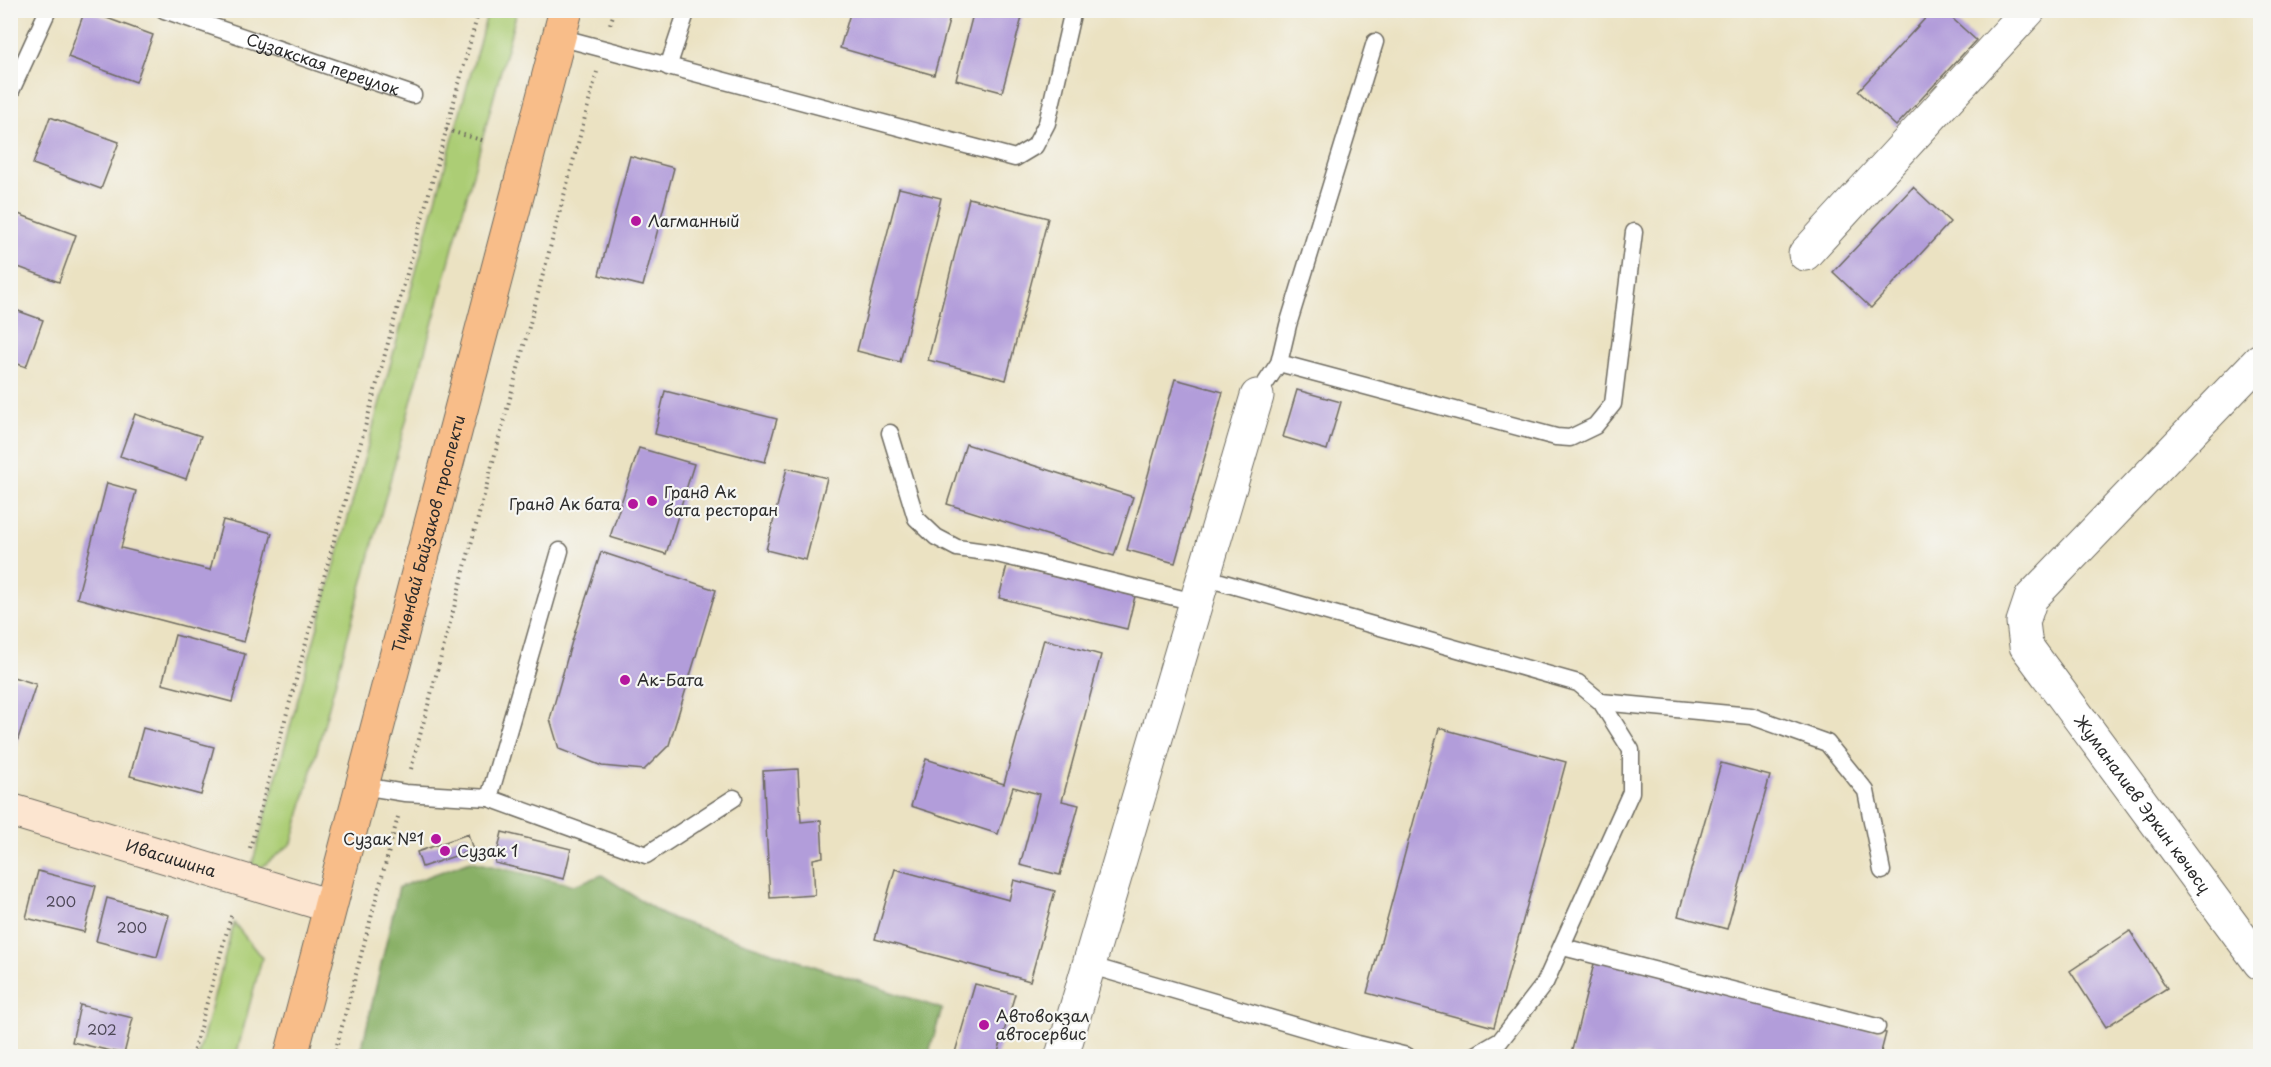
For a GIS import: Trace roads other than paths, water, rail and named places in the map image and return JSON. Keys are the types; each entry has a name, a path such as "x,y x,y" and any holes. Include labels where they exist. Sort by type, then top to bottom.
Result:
{"highway":[{"name":"Түмөнбай Байзаков проспекти","path":"291,1056 563,24"}],"street":[{"path":"1805,254 2029,10"},
{"name":"Жуманалиев Эркин көчөсү","path":"2260,360 2031,598 2023,621 2026,646 2260,963"},
{"path":"1062,1056 1257,396"},
{"name":"Ивасишина","path":"10,810 330,906"}],"lane":[{"path":"10,93 48,10"},
{"name":"Сузакская переулок","path":"164,10 413,95"},
{"path":"668,67 687,10"},
{"path":"563,24 602,50 1015,158 1035,146 1047,123 1073,10"},
{"path":"1257,396 1280,363 1288,325 1375,42"},
{"path":"1280,363 1556,438 1570,438 1595,426 1613,404 1634,232"},
{"path":"890,433 916,518 936,537 957,548 1199,590 1578,683 1601,702 1631,750 1631,792 1545,983 1500,1041 1474,1056"},
{"path":"489,798 560,551"},
{"path":"1601,702 1751,716 1827,743 1866,791 1882,871"},
{"path":"362,786 405,793 489,798 646,855 734,798"},
{"path":"1563,947 1877,1027"},
{"path":"1088,964 1358,1044 1407,1056"}],"place":[{"name":"Лагманный","path":"636,221"},
{"name":"Гранд Ак бата ресторан","path":"652,501"},
{"name":"Гранд Ак бата","path":"633,504"},
{"name":"Ак-Бата","path":"625,680"},
{"name":"Сузак №1","path":"436,839"},
{"name":"Сузак 1","path":"445,851"},
{"name":"Автовокзал автосервис","path":"984,1025"}]}
